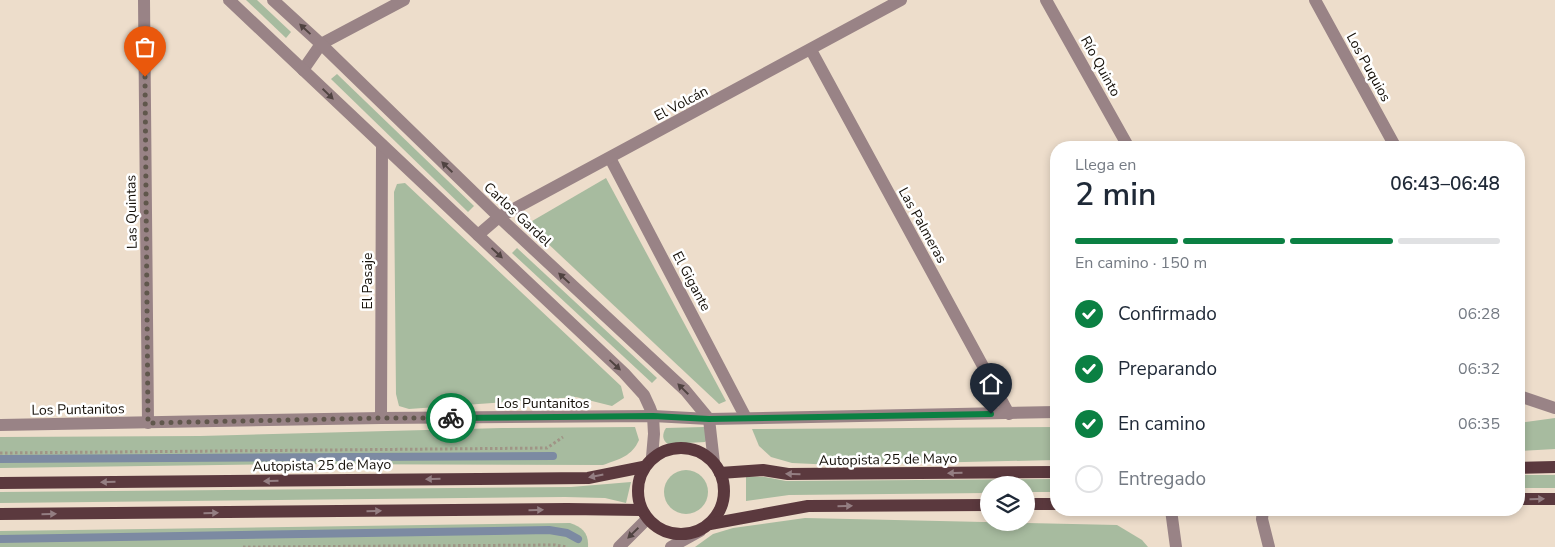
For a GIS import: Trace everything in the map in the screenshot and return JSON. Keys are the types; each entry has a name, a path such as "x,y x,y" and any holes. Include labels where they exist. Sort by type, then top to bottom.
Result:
{"main road":[{"path":"705,527 717,515 722,505 724,483 717,468 695,450 673,448 652,457 644,467 638,481 637,496 644,515 662,531 681,536 705,527 808,506 980,505"},
{"name":"Autopista 25 de Mayo","path":"0,483 588,478 644,467"},
{"path":"1525,468 1555,467"},
{"name":"Autopista 25 de Mayo","path":"717,468 763,470 788,474 1050,472"},
{"path":"1525,500 1555,499"},
{"path":"1035,504 1050,504"},
{"path":"0,514 567,509 644,515"}],"street":[{"name":"Las Quintas","path":"144,0 148,423"},
{"path":"229,0 624,373 644,395 653,416 652,457"},
{"name":"Carlos Gardel","path":"273,0 321,44 499,217 685,390 709,419"},
{"path":"303,70 321,44 404,0"},
{"name":"El Volcán","path":"478,235 499,217 811,50 900,0"},
{"name":"Río Quinto","path":"1046,0 1125,141"},
{"name":"Los Puquios","path":"1315,0 1392,141"},
{"name":"Las Palmeras","path":"811,50 1009,414"},
{"name":"El Pasaje","path":"381,418 382,145"},
{"name":"El Gigante","path":"610,158 746,418"},
{"path":"1525,398 1555,408"},
{"name":"Los Puntanitos","path":"0,425 381,418 590,418 653,416 709,419 1050,412"},
{"path":"709,419 717,468"},
{"path":"619,547 644,515"},
{"path":"1172,516 1176,547"},
{"path":"1262,516 1269,547"},
{"path":"671,547 705,527"}],"path":[{"path":"0,452 547,448 590,418"},
{"path":"243,547 477,545 555,545 567,547"}],"green space":[{"path":"246,0 257,0 291,32 286,38"},
{"path":"337,74 474,206 468,212 331,79"},
{"path":"606,178 726,401 719,404 527,224"},
{"path":"405,183 621,386 624,398 612,406 576,397 409,409 399,406 396,394 394,192 397,184"},
{"path":"517,248 657,378 652,383 512,253"},
{"path":"1555,418 1555,449 1525,451 1525,422"},
{"path":"635,427 639,440 633,450 620,459 603,465 294,464 0,468 0,437 200,436 502,428"},
{"path":"704,427 708,439 705,442 668,444 663,435 666,428"},
{"path":"1050,427 1050,460 835,465 792,463 771,457 759,446 752,429"},
{"path":"690,470 702,476 707,483 707,501 702,508 695,513 682,514 674,511 667,504 664,488 667,480 674,473"},
{"path":"1525,475 1555,475 1555,488 1525,488"},
{"path":"746,476 786,481 980,480 980,493 789,495 746,501"},
{"path":"1035,479 1050,479 1050,492 1035,492"},
{"path":"631,482 626,503 605,498 565,497 0,503 0,492 571,487"},
{"path":"805,518 980,522 980,531 1035,531 1035,523 1117,525 1142,540 1148,547 695,547 713,534 733,528"},
{"path":"570,523 584,531 588,547 0,547 0,531"}],"waterway":[{"path":"0,459 553,456"},
{"path":"0,539 549,530 567,533 578,539"}],"way so far":[{"path":"145,77 148,423 451,418"}],"route":[{"path":"451,418 653,416 709,419 991,414"}]}
